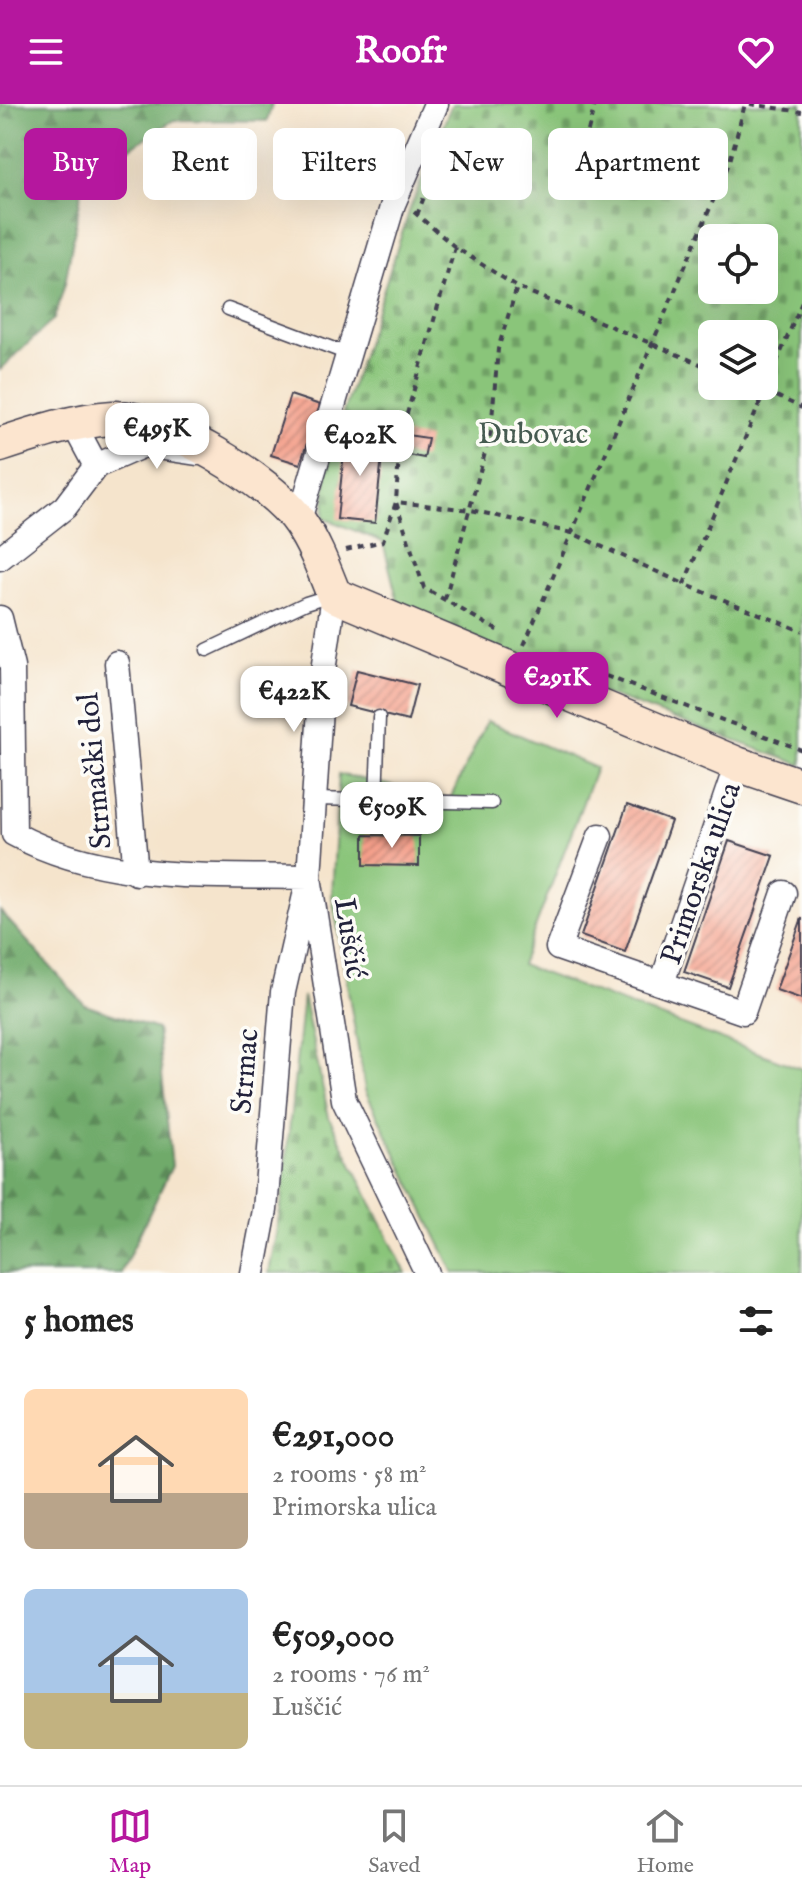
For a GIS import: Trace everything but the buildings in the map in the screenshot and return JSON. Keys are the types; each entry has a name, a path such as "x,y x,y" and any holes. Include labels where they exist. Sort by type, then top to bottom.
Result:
{"main road":[{"path":"0,445 74,425 114,418 153,423 196,442 259,484 299,520 319,556 334,595"},
{"name":"Primorska ulica","path":"334,595 737,764 802,786"}],"street":[{"path":"299,520 393,204 436,104"},
{"path":"74,425 96,466"},
{"path":"0,558 65,507 96,466 144,445 215,456"},
{"name":"Luščić","path":"334,595 322,678 309,877 344,1100 427,1273"},
{"name":"Strmački dol","path":"0,618 12,667 14,834 47,851 136,873 309,877"},
{"name":"Strmački dol","path":"117,663 136,873"},
{"name":"Primorska ulica","path":"662,983 737,764"},
{"path":"600,836 558,948 743,1012 784,893"},
{"name":"Strmac","path":"253,1273 265,1210 283,992 309,877"}],"lane":[{"path":"228,309 348,354"},
{"path":"207,650 306,603 334,595"},
{"path":"376,800 379,717"},
{"path":"314,799 492,803"}],"path":[{"path":"589,128 595,104"},
{"path":"521,644 524,645 730,161 748,104 802,112"},
{"path":"393,204 410,209 455,247 517,287 698,363"},
{"path":"319,556 383,541 396,502 400,438 455,247"},
{"path":"445,599 491,431 498,349 517,287"},
{"path":"778,361 802,302"},
{"path":"778,396 802,408"},
{"path":"684,584 762,400"},
{"path":"396,502 471,510 572,533 684,584 802,631"},
{"path":"396,502 424,588 509,637"},
{"path":"597,673 802,750"}],"green space":[{"path":"0,104 272,104 267,121 174,120 161,128 143,128 143,140 127,150 127,128 24,128 24,200 80,200 65,284 54,319 0,370"},
{"name":"Dubovac","path":"452,104 802,104 802,765 578,684 399,606 383,542 324,518 327,462 421,182 421,200 532,200 532,128 442,128"},
{"path":"487,721 596,768 521,965 802,1069 802,1273 454,1273 365,1090 332,896 339,774 450,799"},
{"path":"0,911 85,1005 157,1029 172,1166 121,1273 0,1273"},
{"path":"303,996 329,1117 406,1273 269,1273 282,1200"}]}
